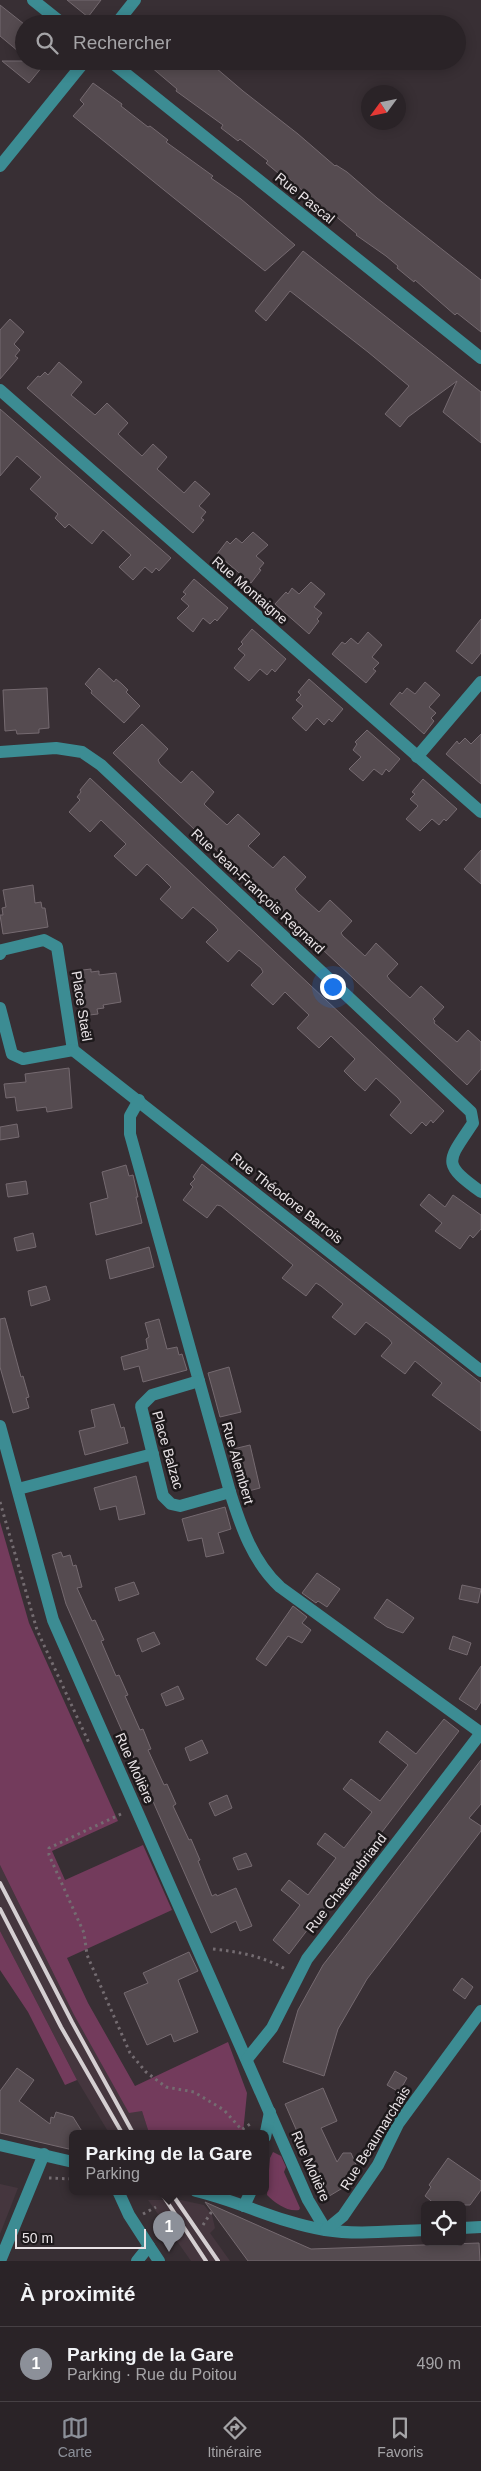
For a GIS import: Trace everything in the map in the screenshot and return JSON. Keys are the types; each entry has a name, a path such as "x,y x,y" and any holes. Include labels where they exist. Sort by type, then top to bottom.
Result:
{"street":[{"path":"33,0 52,15"},
{"path":"123,15 134,0"},
{"path":"0,166 78,70"},
{"name":"Rue Pascal","path":"121,70 481,358"},
{"name":"Rue Montaigne","path":"0,390 481,812"},
{"path":"418,757 481,682"},
{"name":"Rue Jean-François Regnard","path":"0,752 56,748 82,752 101,765 476,1110 473,1123 452,1154 452,1164 458,1175 481,1192"},
{"name":"Place Staël","path":"0,954 2,950 44,940 58,947 73,1050 23,1059 12,1054 0,1008"},
{"name":"Rue Théodore Barrois","path":"73,1050 140,1100 481,1371"},
{"name":"Rue Alembert","path":"140,1100 130,1116 130,1134 230,1492 250,1546 270,1578 481,1733"},
{"name":"Place Balzac","path":"199,1381 152,1395 143,1402 141,1412 163,1496 171,1504 180,1506 230,1492"},
{"name":"Rue Molière","path":"0,1426 53,1620 308,2200 326,2230"},
{"path":"18,1489 153,1454"},
{"name":"Rue Chateaubriand","path":"247,2060 272,2028 297,1975 307,1959 481,1733"},
{"name":"Rue Beaumarchais","path":"326,2230 343,2216 378,2165 398,2124 481,2011"},
{"path":"266,2130 270,2112"},
{"path":"0,2145 69,2161"},
{"path":"0,2261 44,2154"},
{"path":"120,2195 129,2215 160,2261"},
{"path":"209,2195 294,2223 326,2230 374,2232 421,2230"},
{"path":"244,2206 249,2195"},
{"path":"466,2228 481,2227"},
{"path":"137,2261 149,2246"}],"path":[{"path":"121,1814 49,1848 49,1856 84,1933 88,1955 130,2053 146,2072 166,2087 194,2092 224,2110 240,2130"},
{"path":"198,1948 242,1952 267,1959 297,1975"}],"shaded area":[{"path":"0,1522 29,1623 118,1821 52,1851 65,1880 143,1845 172,1910 67,1958 88,2003 135,2086 228,2042 247,2093 243,2130 148,2130 142,2111 129,2113 73,2013 0,1865"},
{"path":"0,1865 73,2013 142,2111 148,2130 107,2130 77,2080 0,1931"},
{"path":"0,1931 77,2080 65,2085 28,2012 0,1970"},
{"path":"273,2152 281,2156 286,2167 284,2172 300,2208 299,2210 290,2210 277,2204 267,2195 269,2195 270,2158"},
{"path":"0,2184 18,2188 0,2234"},
{"path":"148,2200 181,2200 204,2205 212,2215 215,2228 210,2233 230,2261 191,2261"}],"building":[{"path":"67,0 101,0 90,15 86,15"},
{"path":"0,5 15,17 15,48 0,36"},
{"path":"2,61 15,61 15,70 40,70 29,83"},
{"path":"155,70 218,70 335,166 347,172 481,280 481,332 457,313 455,315 415,280 414,282 397,268 398,266 386,256 356,235 333,214 331,216 286,176 284,178 266,163 268,161 240,139 238,141 221,128 223,125 176,91 177,89"},
{"path":"93,83 122,104 121,106 148,127 150,126 168,140 166,142 213,176 211,178 241,199 295,245 265,271 164,190 73,116 84,104 80,100"},
{"path":"303,251 481,392 481,443 443,412 457,381 408,417 400,427 385,414 409,386 368,352 290,291 266,321 255,311"},
{"path":"10,319 24,332 14,344 20,350 15,356 18,358 0,379 0,330"},
{"path":"59,362 82,382 71,395 95,415 107,403 128,423 118,434 142,456 153,444 167,457 157,469 184,493 195,481 210,494 199,506 206,512 201,518 204,520 193,533 27,388 38,376 40,377 45,372 48,375"},
{"path":"0,409 171,558 159,571 156,568 152,573 145,567 133,580 119,567 131,555 103,530 92,544 69,524 65,528 55,518 58,514 30,489 41,477 17,456 0,476"},
{"path":"253,532 268,545 256,556 264,563 251,583 217,554 227,541 230,544 236,538 242,543"},
{"path":"194,579 228,608 217,621 215,619 210,624 203,618 193,632 177,618 189,606 181,599 186,594 183,592"},
{"path":"311,582 325,594 314,607 322,613 317,619 319,621 309,634 275,604 286,592 288,594 292,588 299,594"},
{"path":"481,619 481,653 472,664 456,651"},
{"path":"252,629 286,659 275,672 272,669 267,675 260,669 249,681 234,668 245,655 238,649 243,644 241,642"},
{"path":"368,632 382,645 372,657 379,663 373,669 376,671 366,683 332,654 342,642 345,644 351,638 358,644"},
{"path":"99,668 114,682 116,679 122,684 128,690 126,692 140,706 124,723 91,693 92,691 85,684"},
{"path":"309,679 343,709 332,722 329,719 324,725 317,718 306,731 292,718 303,706 296,700 301,695 298,692"},
{"path":"425,682 440,695 429,707 436,713 431,718 434,721 424,734 390,704 400,692 402,694 407,688 415,694"},
{"path":"47,688 49,728 39,729 39,733 17,734 16,730 5,731 3,690"},
{"path":"142,724 168,749 158,760 160,764 181,783 192,771 214,792 204,804 207,807 227,825 238,814 260,834 248,846 273,868 284,856 306,877 295,889 298,893 319,912 330,900 352,921 341,933 343,936 365,956 376,943 398,964 387,976 390,980 410,998 421,986 444,1007 433,1019 434,1023 457,1042 468,1030 481,1042 481,1069 467,1085 113,753"},
{"path":"367,730 400,759 389,772 386,769 382,775 374,769 363,781 349,769 361,757 353,750 357,744 355,742"},
{"path":"481,734 481,784 446,754 457,741 459,744 465,738 471,744"},
{"path":"90,778 444,1111 433,1123 431,1120 426,1126 422,1122 411,1134 390,1115 401,1102 398,1098 376,1078 365,1091 344,1071 355,1059 331,1036 319,1048 297,1028 309,1015 285,992 273,1005 251,985 263,972 261,968 239,950 228,962 206,942 218,930 215,926 193,907 182,919 160,899 171,887 159,875 147,864 136,876 114,856 126,844 101,820 90,832 69,812 80,800 77,797 81,792 80,790"},
{"path":"423,779 457,809 446,821 444,819 439,825 432,819 420,831 406,819 418,806 410,799 415,794 412,792"},
{"path":"481,850 481,884 464,869"},
{"path":"33,885 35,903 41,902 42,908 45,908 48,927 3,934 0,915 3,915 2,908 6,907 3,890"},
{"path":"91,969 91,972 99,971 99,975 116,973 121,1002 103,1005 104,1008 97,1009 98,1014 81,1016 75,971"},
{"path":"69,1068 72,1108 47,1112 46,1107 17,1111 15,1097 6,1098 4,1084 26,1082 25,1074"},
{"path":"17,1124 19,1137 0,1140 0,1127"},
{"path":"202,1164 481,1383 481,1431 432,1395 442,1383 415,1361 405,1374 381,1356 392,1343 389,1339 366,1322 355,1335 332,1317 343,1304 321,1286 316,1283 306,1296 282,1278 293,1265 221,1206 217,1205 207,1218 183,1200 193,1187 190,1184 195,1179 193,1177"},
{"path":"126,1165 129,1176 133,1175 142,1223 96,1235 90,1203 108,1198 102,1172"},
{"path":"26,1181 28,1194 8,1197 6,1184"},
{"path":"429,1194 445,1207 453,1195 481,1215 481,1229 473,1238 470,1235 460,1249 435,1231 442,1223 420,1205"},
{"path":"33,1233 36,1247 17,1251 14,1238"},
{"path":"149,1247 154,1267 110,1279 106,1260"},
{"path":"46,1286 50,1300 31,1306 28,1291"},
{"path":"5,1318 21,1377 23,1376 29,1397 26,1398 29,1408 13,1413 0,1367 0,1319"},
{"path":"159,1319 167,1349 177,1347 179,1355 182,1354 187,1370 143,1382 139,1366 124,1370 121,1357 148,1349 146,1339 149,1337 145,1323"},
{"path":"229,1367 241,1412 220,1417 208,1373"},
{"path":"114,1404 121,1428 124,1427 128,1443 85,1455 79,1431 95,1427 91,1410"},
{"path":"250,1445 260,1488 241,1493 229,1450"},
{"path":"136,1476 145,1514 119,1520 116,1506 100,1510 94,1488"},
{"path":"225,1507 231,1529 218,1533 224,1553 206,1557 202,1538 188,1541 182,1519"},
{"path":"61,1552 63,1557 70,1555 73,1566 76,1565 82,1587 77,1588 92,1621 95,1620 104,1640 101,1641 116,1676 119,1675 128,1695 125,1696 140,1730 143,1729 151,1749 148,1750 164,1785 167,1784 176,1804 173,1806 189,1840 191,1839 212,1896 216,1894 217,1896 236,1888 252,1926 240,1931 236,1921 211,1933 66,1604 52,1555"},
{"path":"317,1573 340,1589 327,1607 318,1601 316,1603 302,1593"},
{"path":"134,1582 139,1594 119,1601 115,1588"},
{"path":"462,1585 481,1589 478,1603 459,1599"},
{"path":"387,1599 414,1618 403,1633 387,1627 374,1618"},
{"path":"293,1606 307,1617 302,1623 311,1630 302,1643 288,1636 266,1666 256,1659"},
{"path":"154,1632 160,1644 142,1652 137,1639"},
{"path":"453,1636 471,1643 467,1655 449,1649"},
{"path":"481,1666 481,1702 476,1710 459,1699"},
{"path":"178,1686 184,1699 166,1706 161,1694"},
{"path":"444,1719 459,1731 289,1954 273,1940 300,1905 281,1890 289,1880 308,1895 336,1858 317,1844 325,1833 344,1848 372,1812 343,1789 351,1779 380,1801 408,1765 379,1742 387,1731 416,1754"},
{"path":"202,1740 208,1753 190,1761 185,1748"},
{"path":"481,1760 481,1804 469,1818 481,1826 481,1831 367,1979 338,2029 324,2076 283,2062 298,2010 323,1965"},
{"path":"227,1795 232,1808 215,1816 209,1803"},
{"path":"246,1853 252,1866 238,1870 233,1858"},
{"path":"189,1952 198,1971 178,1980 198,2032 174,2042 171,2034 147,2045 124,1993 148,1983 143,1973"},
{"path":"462,1978 473,1987 465,1999 453,1990"},
{"path":"17,2068 34,2080 19,2101 50,2124 51,2117 54,2118 56,2112 73,2117 81,2130 69,2130 69,2149 0,2133 0,2091"},
{"path":"395,2071 407,2078 399,2092 387,2085"},
{"path":"323,2088 337,2121 321,2128 337,2162 343,2153 351,2153 360,2174 344,2181 346,2186 326,2198 285,2104"},
{"path":"448,2158 481,2181 481,2190 470,2205 466,2205 466,2201 431,2201 425,2196 431,2187 429,2185"},
{"path":"205,2202 311,2249 421,2245 466,2246 466,2243 479,2243 480,2261 248,2261"}],"railway":[{"path":"0,1883 72,2022 131,2130"},
{"path":"0,1909 61,2027 120,2130"},
{"path":"163,2195 206,2261"},
{"path":"173,2195 218,2261"}],"place":[{"name":"Parking de la Gare","path":"169,2252"}]}
